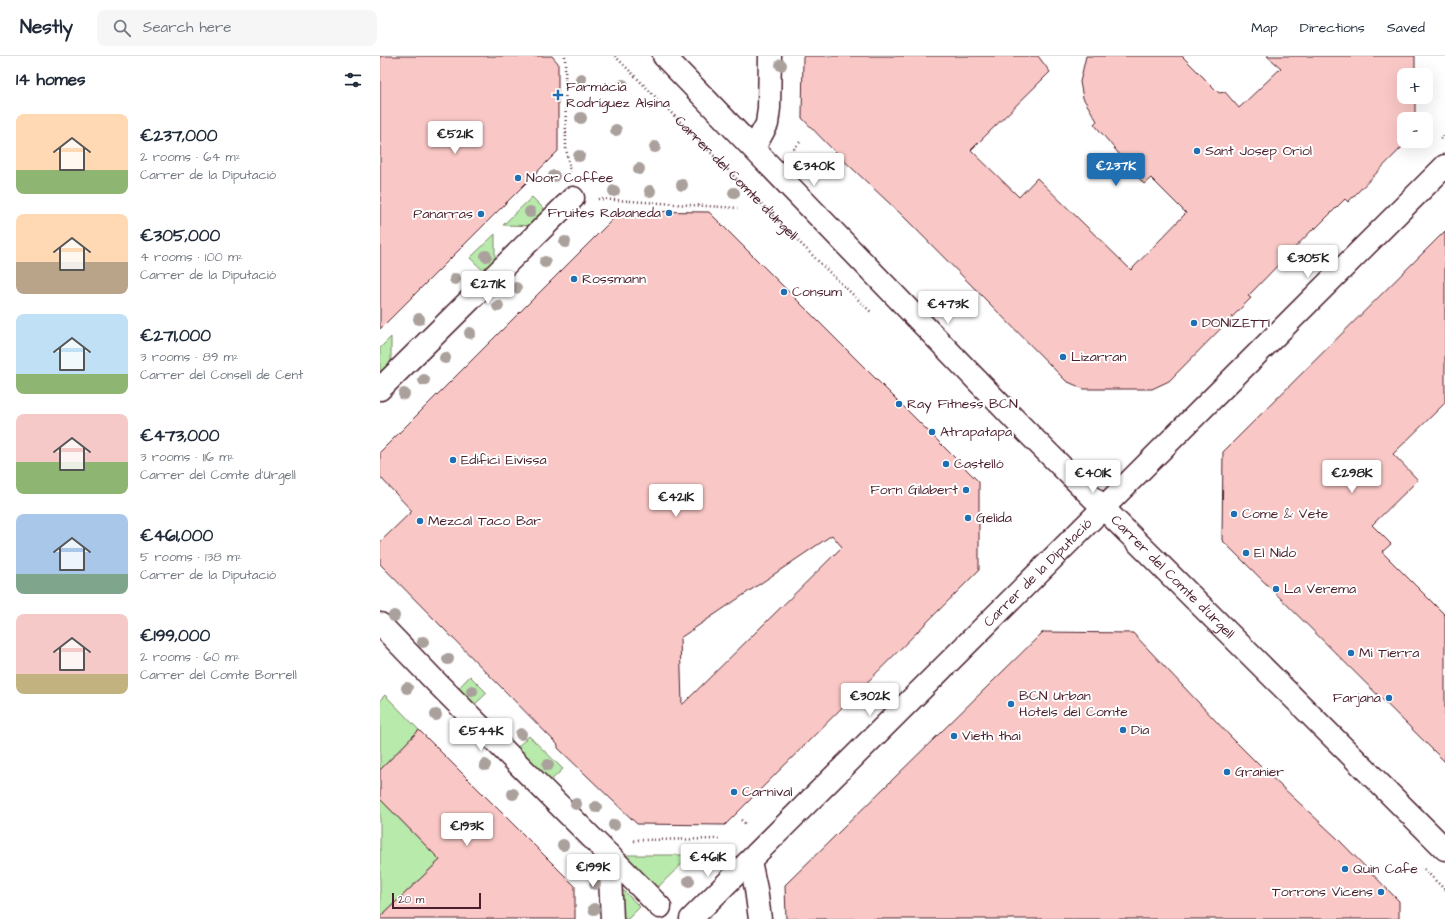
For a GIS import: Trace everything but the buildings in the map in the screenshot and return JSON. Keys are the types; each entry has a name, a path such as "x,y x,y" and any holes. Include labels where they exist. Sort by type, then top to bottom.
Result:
{"street":[{"name":"Carrer del Comte d'Urgell","path":"664,56 1021,426 1445,848"},
{"path":"754,148 767,124 769,108 770,56"},
{"name":"Carrer de la Diputació","path":"691,919 1445,166"},
{"path":"380,389 573,198"},
{"path":"380,624 660,907"},
{"path":"605,852 612,919"},
{"path":"750,861 760,919"}],"path":[{"path":"565,56 566,148 573,198 738,208"},
{"name":"Carrer del Comte d'Urgell","path":"615,56 823,266"},
{"path":"794,149 800,142"},
{"path":"741,820 747,826"},
{"path":"605,852 638,840 721,839"}],"green space":[{"path":"532,197 550,215 540,226 503,225"},
{"path":"495,234 495,270 489,276 470,258"},
{"path":"391,337 391,373 380,374 380,348"},
{"path":"470,676 487,693 471,708 455,692"},
{"path":"385,695 419,730 380,770 380,700"},
{"path":"529,736 563,769 547,784 513,751"},
{"path":"380,799 440,860 380,917"},
{"path":"618,855 691,855 654,891"},
{"path":"617,884 640,907 628,919 617,919"}],"place":[{"name":"Farmàcia Rodríguez Alsina","path":"558,95"},
{"name":"Sant Josep Oriol","path":"1197,151"},
{"name":"Noor Coffee","path":"518,178"},
{"name":"Fruites Rabaneda","path":"669,213"},
{"name":"Panarras","path":"481,214"},
{"name":"Rossmann","path":"574,279"},
{"name":"Consum","path":"784,292"},
{"name":"DONIZETTI","path":"1194,323"},
{"name":"Lizarran","path":"1063,357"},
{"name":"Ray Fitness BCN","path":"899,404"},
{"name":"Atrapatapa","path":"932,432"},
{"name":"Edifici Eivissa","path":"453,460"},
{"name":"Castelló","path":"946,464"},
{"name":"Forn Gilabert","path":"966,490"},
{"name":"Come & Vete","path":"1234,514"},
{"name":"Gelida","path":"968,518"},
{"name":"Mezcal Taco Bar","path":"420,521"},
{"name":"El Nido","path":"1246,553"},
{"name":"La Verema","path":"1276,589"},
{"name":"Mi Tierra","path":"1351,653"},
{"name":"Farjana","path":"1389,698"},
{"name":"BCN Urban Hotels del Comte","path":"1011,704"},
{"name":"Dia","path":"1123,730"},
{"name":"Vieth thai","path":"954,736"},
{"name":"Granier","path":"1227,772"},
{"name":"Carnival","path":"734,792"},
{"name":"Quin Cafe","path":"1345,869"},
{"name":"Torrons Vicens","path":"1381,892"}]}
